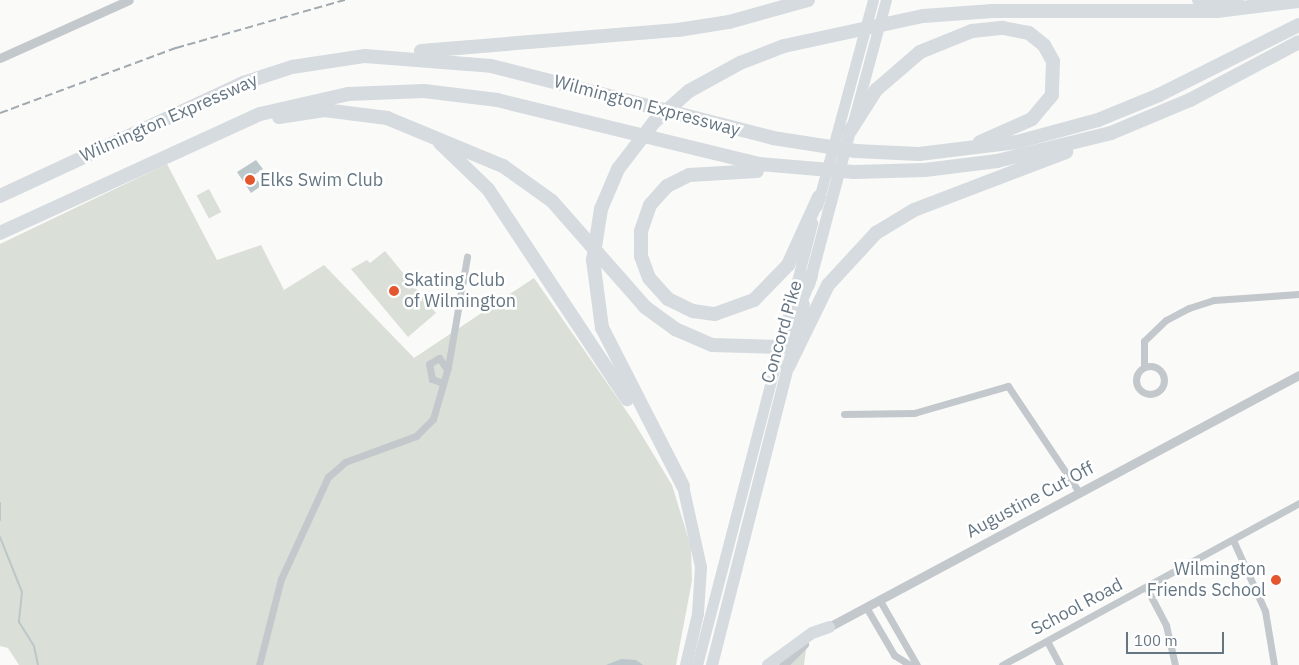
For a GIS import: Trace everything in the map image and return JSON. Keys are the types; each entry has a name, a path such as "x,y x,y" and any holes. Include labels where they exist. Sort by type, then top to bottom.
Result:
{"highway":[{"path":"365,56 678,30 729,22 808,0"},
{"path":"1199,0 1275,0"},
{"path":"686,665 701,579 696,529 683,486 602,328 594,260 595,240 604,200 627,154 689,91 762,54 856,28 889,21 993,11 1224,11 1299,1"},
{"name":"Wilmington Expressway","path":"0,196 243,82 292,67 365,56 491,66 773,138 865,152 958,151 1070,129 1160,95 1299,25"},
{"path":"844,130 886,79 920,52 946,39 972,31 1014,29 1029,33 1048,52 1055,70 1052,94 1021,126 971,144 865,152"},
{"name":"Wilmington Expressway","path":"0,234 160,157 291,105 348,94 424,91 497,100 737,160 817,170 901,170 997,161 1111,134 1190,100 1299,42"},
{"path":"160,157 252,124 324,110 386,118 503,166 530,182 552,201 635,298 665,323 712,345 778,348 787,340 811,276"},
{"name":"Concord Pike","path":"712,661 811,276 826,198 844,130"},
{"path":"788,368 828,286 863,244 890,224 1111,134"},
{"path":"432,136 488,189 683,486"},
{"path":"826,198 788,265 760,295 739,308 715,314 684,308 660,292 645,270 640,240 646,213 662,190 689,175 713,170 818,176 901,170"},
{"path":"768,665 807,636 829,627"},
{"path":"712,661 724,665"}],"main road":[{"name":"Concord Pike","path":"844,130 874,0"},
{"path":"873,47 881,0"},
{"name":"Concord Pike","path":"844,130 873,47 886,0"},
{"name":"Concord Pike","path":"697,665 778,348 826,198"},
{"path":"702,648 712,661"}],"street":[{"path":"0,58 129,0"},
{"path":"259,665 281,579 328,477 345,462 423,431 433,419 448,369 467,257"},
{"path":"1144,367 1155,366 1163,372 1165,382 1158,392 1147,394 1138,387 1137,374 1144,367 1144,341 1166,320 1189,308 1214,300 1299,294"},
{"path":"443,383 432,379 430,364 440,358 448,369"},
{"name":"Augustine Cut Off","path":"783,665 829,627 1299,375"},
{"path":"844,414 923,411 1008,386 1079,492"},
{"name":"School Road","path":"1002,665 1299,504"},
{"path":"1233,540 1266,611 1274,665"},
{"path":"1146,587 1166,625 1175,665"},
{"path":"880,599 917,665"},
{"path":"866,607 890,650 910,665"},
{"path":"1047,640 1060,665"}],"shaded area":[{"name":"Elks Swim Club","path":"256,160 263,169 254,175 261,186 251,193 237,172"},
{"path":"167,164 217,260 261,245 284,290 324,265 414,358 534,278 632,419 672,485 691,547 692,581 676,665 19,665 8,648 0,646 0,244"},
{"path":"209,189 221,212 209,219 197,196"},
{"name":"Skating Club of Wilmington","path":"385,251 436,313 408,337 351,269 367,260 370,263"},
{"path":"807,642 804,665 781,665"},
{"path":"621,659 636,660 643,665 606,665"}],"waterway":[{"path":"0,503 0,520"},
{"path":"0,537 22,592 19,622 34,646 38,665"}],"railway":[{"path":"0,113 176,48 345,0"}],"place":[{"name":"Elks Swim Club","path":"250,180"},
{"name":"Skating Club of Wilmington","path":"394,291"},
{"name":"Wilmington Friends School","path":"1276,580"}]}
